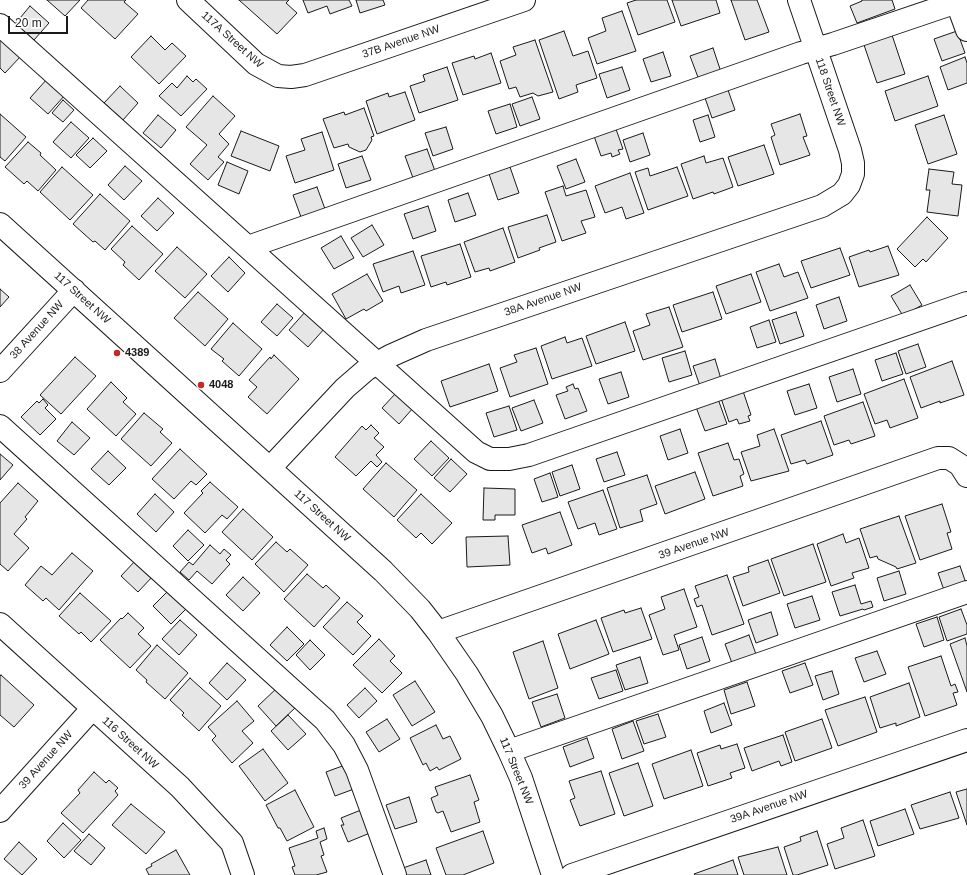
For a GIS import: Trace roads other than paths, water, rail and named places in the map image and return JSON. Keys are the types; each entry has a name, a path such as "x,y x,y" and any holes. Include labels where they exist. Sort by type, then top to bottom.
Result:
{"street":[{"name":"117A Street NW","path":"188,0 256,64 278,76"},
{"name":"37B Avenue NW","path":"278,76 291,77 305,75 524,0"},
{"name":"118 Street NW","path":"799,0 850,150 853,174 849,185"},
{"path":"248,247 956,1 967,30"},
{"path":"0,24 476,452 490,459 509,459 529,455 967,303"},
{"name":"38A Avenue NW","path":"270,468 336,397 359,375 377,363 426,340 822,206 842,194 849,185"},
{"name":"117 Street NW","path":"0,224 270,468 400,588 438,632 480,695 509,751 521,778 553,875"},
{"name":"38 Avenue NW","path":"0,371 74,290"},
{"path":"0,426 325,720 344,745 357,770 394,875"},
{"name":"39 Avenue NW","path":"438,632 938,458 949,458 960,465 967,476"},
{"path":"509,751 967,592"},
{"name":"116 Street NW","path":"0,624 92,709 180,787 232,843 243,875"},
{"name":"39 Avenue NW","path":"0,811 92,709"},
{"name":"39A Avenue NW","path":"572,875 967,740"}],"place":[{"name":"4389","path":"117,353"},
{"name":"4048","path":"201,385"}]}
